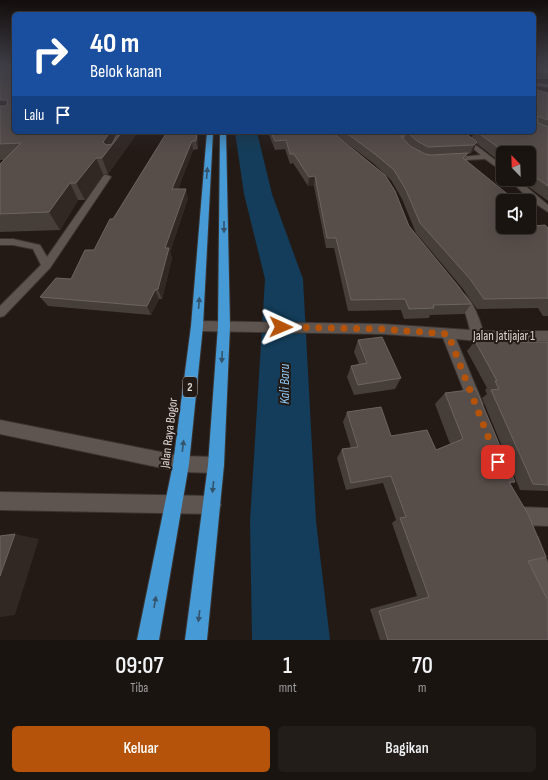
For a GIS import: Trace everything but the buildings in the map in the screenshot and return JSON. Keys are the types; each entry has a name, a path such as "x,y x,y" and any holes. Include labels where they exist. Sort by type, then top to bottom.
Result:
{"highway":[{"name":"Jalan Raya Bogor","path":"148,640 180,464 197,326 210,134"},
{"path":"196,640 216,465 224,326 223,134"}],"street":[{"path":"410,153 396,138 428,134"},
{"path":"475,135 461,137 496,164"},
{"path":"442,160 487,156"},
{"path":"0,313 46,266 107,177"},
{"path":"520,186 548,209"},
{"path":"0,242 13,242 37,247 46,266"},
{"path":"453,287 472,314 478,336"},
{"name":"Jalan Jatijajar 1","path":"197,326 382,329 478,336 548,336"},
{"path":"448,334 480,416"},
{"path":"0,427 180,464 216,465"},
{"path":"0,501 30,500 173,506 212,505"},
{"path":"548,517 517,510 548,589"}],"waterway":[{"name":"Kali Baru","path":"246,134 258,194 284,279 283,521 291,640"}],"route":[{"path":"281,327 382,329 448,334 498,462"}]}
